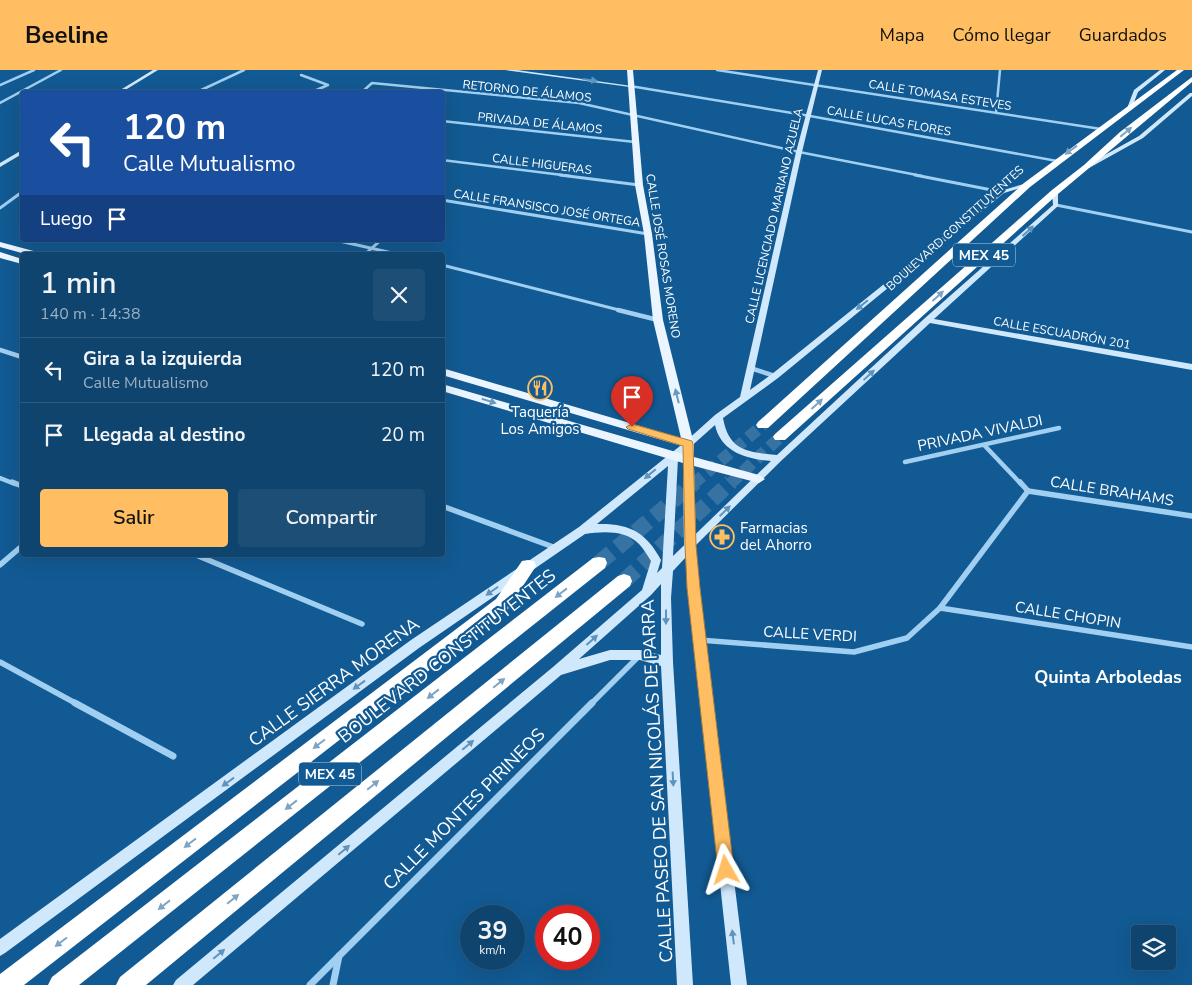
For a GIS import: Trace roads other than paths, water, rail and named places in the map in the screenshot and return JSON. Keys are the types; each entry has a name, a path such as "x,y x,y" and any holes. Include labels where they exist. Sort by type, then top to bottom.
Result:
{"highway":[{"name":"BOULEVARD CONSTITUYENTES","path":"763,425 1027,185 1056,161 1181,70"},
{"name":"MEX 45","path":"780,437 1055,192 1192,79"},
{"name":"BOULEVARD CONSTITUYENTES","path":"60,985 599,563"},
{"path":"5,985 502,604 528,566"},
{"name":"MEX 45","path":"128,985 624,581"}],"main road":[{"name":"CALLE JOSÉ ROSAS MORENO","path":"630,70 639,185 648,234 658,320 688,444"},
{"path":"0,244 28,252"},
{"path":"0,255 20,261"},
{"path":"445,373 688,444 690,545"},
{"path":"445,387 673,456 759,479"}],"street":[{"path":"0,85 34,70"},
{"path":"24,90 61,70"},
{"path":"122,90 156,70"},
{"path":"201,90 244,70"},
{"path":"507,70 630,86"},
{"name":"CALLE TOMASA ESTEVES","path":"717,70 1101,129"},
{"name":"CALLE LICENCIADO MARIANO AZUELA","path":"744,397 799,152 810,116 820,70"},
{"path":"996,112 1000,70"},
{"path":"1128,110 1136,90 1163,70"},
{"path":"302,75 328,85 317,90"},
{"name":"RETORNO DE ÁLAMOS","path":"364,90 372,83 444,90"},
{"name":"CALLE LUCAS FLORES","path":"630,86 810,116 1056,161"},
{"name":"RETORNO DE ÁLAMOS","path":"445,90 579,103 799,152 1002,192"},
{"path":"0,103 20,92"},
{"path":"1087,167 1141,137 1192,94"},
{"name":"PRIVADA DE ÁLAMOS","path":"445,121 635,142"},
{"path":"0,165 20,153"},
{"name":"CALLE HIGUERAS","path":"445,160 639,185"},
{"path":"1002,192 1027,185"},
{"name":"CALLE SIERRA MORENA","path":"0,948 415,644 583,530 718,417 775,376 1002,192"},
{"path":"1055,192 1056,205"},
{"path":"0,208 20,193"},
{"name":"CALLE FRANSISCO JOSÉ ORTEGA","path":"445,200 648,234"},
{"path":"1056,205 1192,232"},
{"path":"181,985 558,671 647,592 690,545 779,458 1056,205"},
{"path":"344,242 389,252"},
{"path":"367,252 379,242"},
{"path":"445,267 658,320"},
{"name":"CALLE ESCUADRÓN 201","path":"928,320 1192,367"},
{"path":"0,350 20,357"},
{"path":"750,368 775,376"},
{"path":"718,417 719,428 730,447 743,453 760,457 779,458"},
{"name":"PRIVADA VIVALDI","path":"905,462 985,446 1059,428"},
{"path":"985,446 1028,490"},
{"name":"CALLE PASEO DE SAN NICOLÁS DE PARRA","path":"673,456 669,568 666,598 666,662 685,985"},
{"path":"0,478 20,485"},
{"name":"CALLE BRAHAMS","path":"1028,490 1192,516"},
{"name":"CALLE VERDI","path":"699,640 854,652 907,638 940,608 1028,490"},
{"path":"445,507 556,549"},
{"path":"583,530 600,527 621,530 641,539 656,560 647,592"},
{"path":"690,545 699,640 739,985"},
{"path":"0,565 20,548"},
{"path":"201,557 362,624"},
{"name":"CALLE CHOPIN","path":"940,608 1192,647"},
{"path":"558,671 610,655 640,655 666,662"},
{"name":"CALLE MONTES PIRINEOS","path":"310,985 640,655"},
{"path":"0,662 173,756"},
{"path":"333,985 339,955"}],"tunnel":[{"path":"693,484 763,425"},
{"path":"730,484 780,437"},
{"path":"599,563 695,482"},
{"path":"624,581 731,482"}],"place":[{"name":"Taquería Los Amigos","path":"540,388"},
{"name":"Farmacias del Ahorro","path":"722,537"}],"district":[{"name":"Quinta Arboledas","path":"1108,677"}]}
